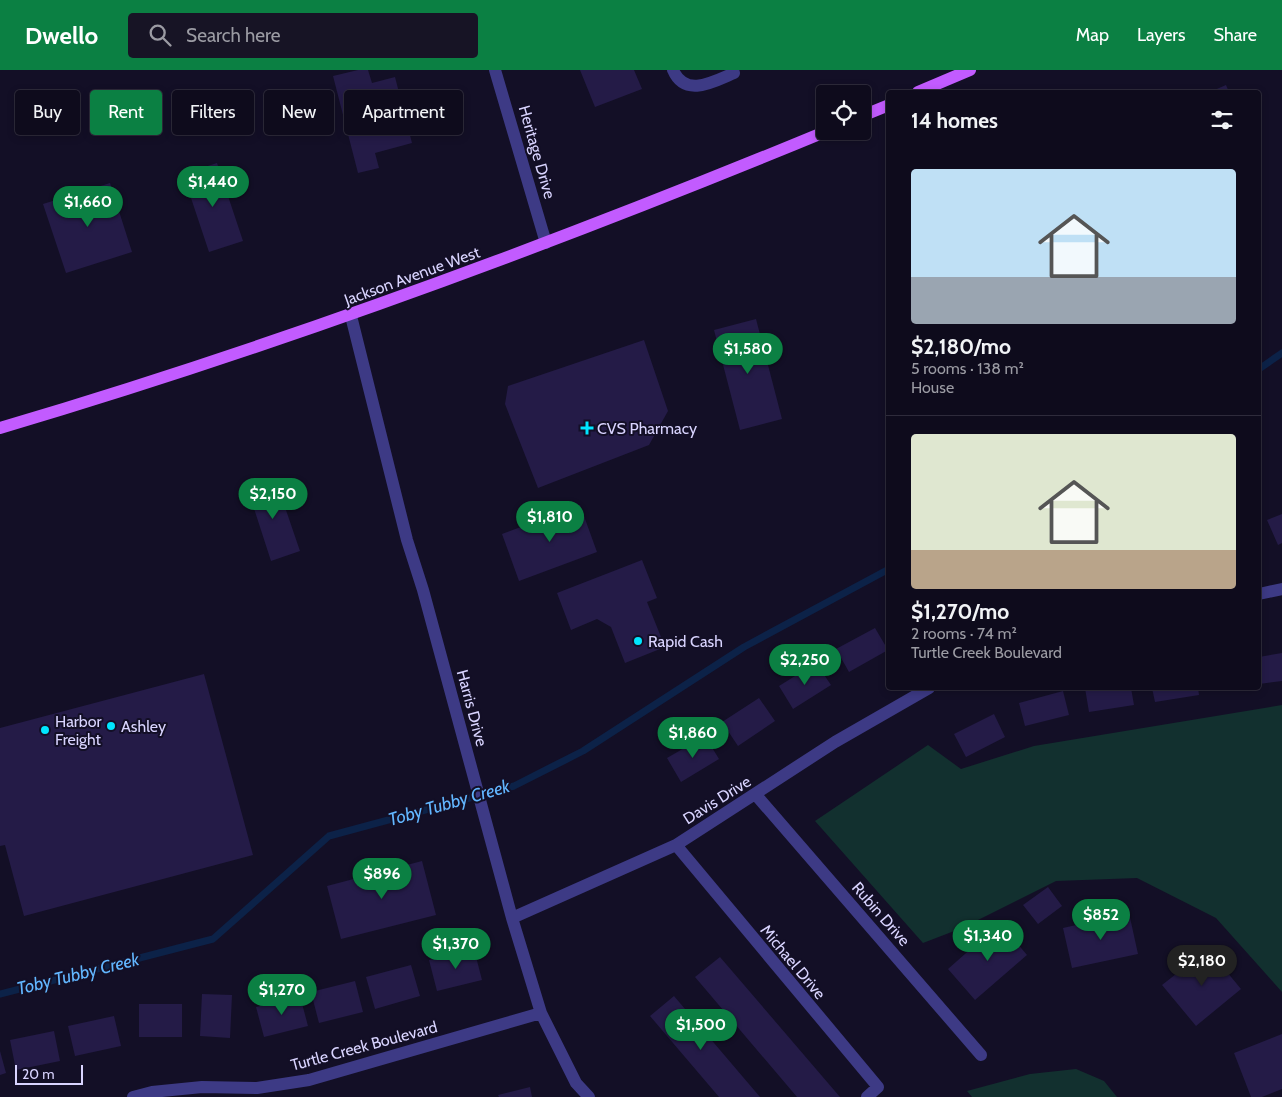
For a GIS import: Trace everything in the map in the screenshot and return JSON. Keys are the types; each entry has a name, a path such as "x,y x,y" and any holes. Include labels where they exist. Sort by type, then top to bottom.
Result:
{"main road":[{"path":"923,90 970,70"},
{"path":"871,112 886,106"},
{"name":"Jackson Avenue West","path":"0,428 351,316 546,244 738,169 816,136"}],"street":[{"name":"Heritage Drive","path":"496,70 546,244"},
{"path":"672,70 682,83 694,87 708,84 734,73"},
{"name":"Harris Drive","path":"351,316 407,540 423,590 512,918 541,1013 576,1083 589,1097"},
{"path":"1261,593 1282,588"},
{"name":"Davis Drive","path":"512,918 676,845 756,795 835,742 926,690"},
{"name":"Rubin Drive","path":"756,795 981,1055"},
{"name":"Michael Drive","path":"676,845 878,1087 867,1097"},
{"name":"Turtle Creek Boulevard","path":"133,1097 152,1092 194,1088 258,1088 308,1080 541,1013"}],"green space":[{"path":"1282,705 1282,992 1216,918 1137,878 1056,881 962,928 923,943 815,821 928,745 961,769 1034,746"},
{"path":"1076,1069 1104,1081 1117,1097 972,1097 967,1091 1030,1074"}],"building":[{"path":"358,70 368,70 372,83 395,77 398,90 344,90 344,119 333,76"},
{"path":"580,70 634,70 642,89 595,107"},
{"path":"1226,85 1228,90 1215,90"},
{"path":"348,135 410,135 412,143 375,153 379,168 358,173"},
{"path":"217,163 243,241 209,252 183,174"},
{"path":"110,183 132,252 66,273 43,204"},
{"path":"756,319 782,419 740,430 714,330"},
{"name":"CVS Pharmacy","path":"644,340 668,411 649,445 538,488 505,404 508,386"},
{"path":"275,478 300,551 271,561 247,487"},
{"path":"580,505 597,552 519,581 502,534"},
{"path":"1282,514 1282,543 1278,545 1267,520"},
{"path":"642,560 657,598 647,602 665,647 625,663 611,627 597,619 571,630 557,593"},
{"path":"875,628 886,647 886,651 849,672 836,649"},
{"path":"1282,653 1282,681 1261,684 1261,657"},
{"path":"816,663 831,685 793,709 779,686"},
{"path":"204,674 253,855 24,916 5,845 0,846 0,728"},
{"path":"1085,690 1131,690 1134,705 1089,712"},
{"path":"1152,690 1198,690 1199,695 1155,702"},
{"path":"1063,691 1069,715 1025,726 1019,703"},
{"path":"759,698 775,721 738,746 722,722"},
{"path":"994,714 1005,737 966,757 954,734"},
{"path":"705,736 719,759 681,782 667,758"},
{"path":"422,861 436,915 341,939 327,886"},
{"path":"1048,887 1062,906 1038,924 1023,905"},
{"path":"1129,913 1138,954 1072,968 1063,928"},
{"path":"1000,923 1027,955 975,1000 948,969"},
{"path":"474,949 482,980 437,991 429,960"},
{"path":"1208,949 1241,989 1196,1026 1162,985"},
{"path":"720,957 840,1097 797,1097 695,977"},
{"path":"411,965 420,996 375,1009 366,977"},
{"path":"355,981 363,1012 319,1023 311,992"},
{"path":"202,994 232,995 230,1038 200,1036"},
{"path":"300,996 308,1026 264,1037 256,1007"},
{"path":"674,996 760,1097 719,1097 650,1016"},
{"path":"139,1004 182,1004 182,1037 139,1037"},
{"path":"114,1016 121,1046 75,1056 68,1026"},
{"path":"54,1031 60,1061 16,1070 10,1040"},
{"path":"1282,1034 1282,1089 1262,1097 1251,1097 1234,1053"},
{"path":"0,1051 6,1073 0,1075"},
{"path":"530,1087 532,1097 499,1097 498,1095"}],"waterway":[{"name":"Toby Tubby Creek","path":"1261,368 1282,353"},
{"name":"Toby Tubby Creek","path":"0,994 213,939 329,836 514,786 583,751 744,647 886,571"}],"place":[{"name":"CVS Pharmacy","path":"587,428"},
{"name":"Rapid Cash","path":"638,641"},
{"name":"Ashley","path":"111,726"},
{"name":"Harbor Freight","path":"45,730"}]}
